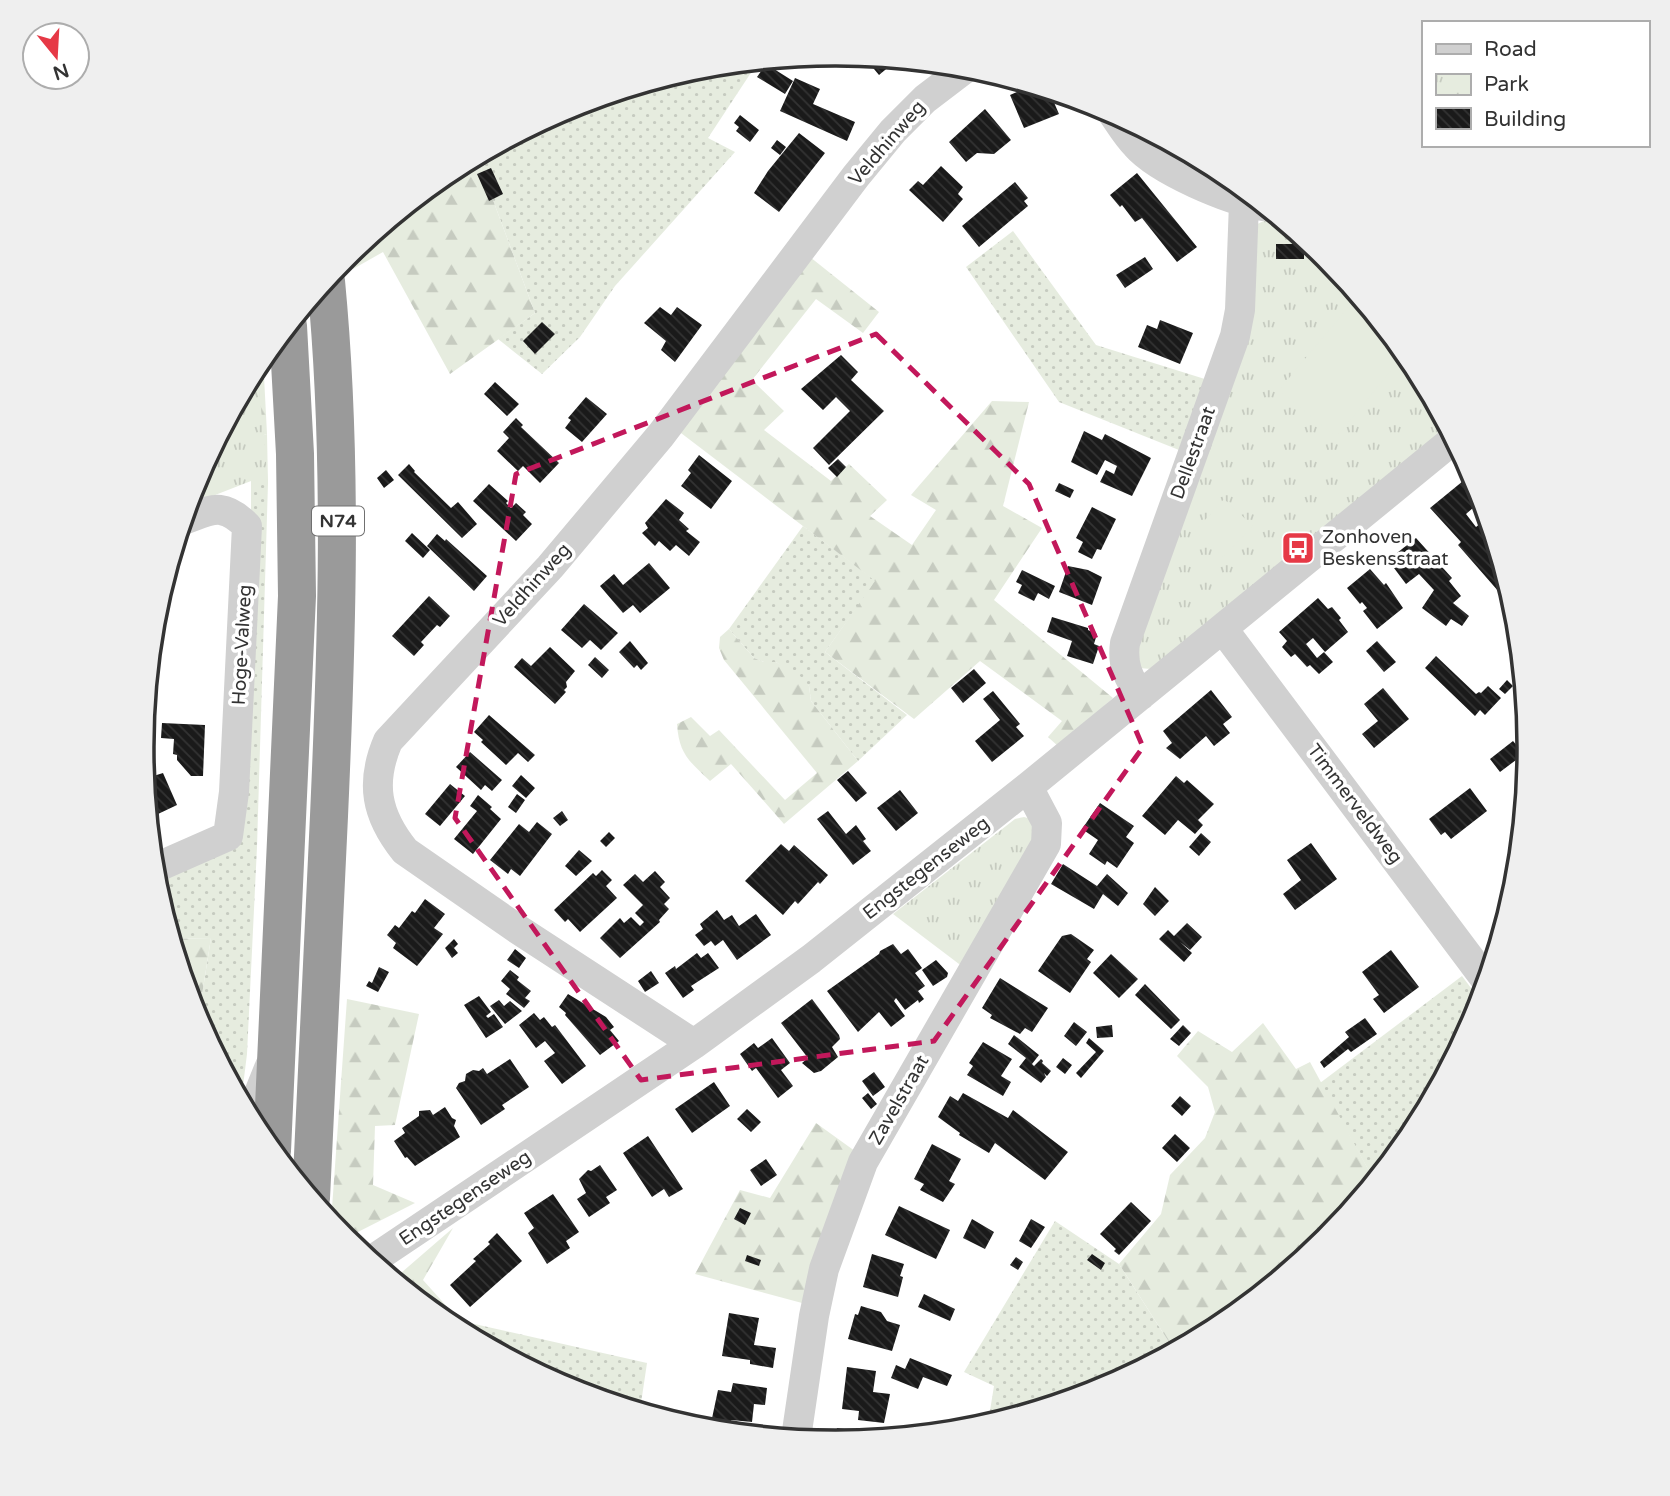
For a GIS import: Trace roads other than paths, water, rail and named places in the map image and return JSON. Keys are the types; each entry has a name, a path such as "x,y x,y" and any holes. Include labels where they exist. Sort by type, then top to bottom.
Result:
{"highway":[{"name":"N74","path":"312,1184 339,534 327,295"},
{"name":"N74","path":"273,1134 297,596 295,454 289,340"}],"street":[{"name":"Veldhinweg","path":"694,1044 516,928 405,851 394,837 384,814 376,788 378,764 388,741 550,567 661,435 856,176 893,131 925,99 953,77"},
{"name":"Dellestraat","path":"1127,133 1136,145 1160,166 1235,197"},
{"name":"Dellestraat","path":"1141,695 1130,680 1125,666 1125,643 1234,336 1253,210"},
{"name":"Engstegenseweg","path":"380,1255 694,1044 821,951 1028,787 1446,446"},
{"name":"Hoge-Valweg","path":"164,864 228,836 234,792 247,526 235,514 217,508 195,516"},
{"name":"Timmerveldweg","path":"1223,629 1479,970"},
{"name":"Zavelstraat","path":"797,1428 814,1316 824,1269 863,1163 1046,844 1047,823 1028,787"},
{"path":"254,1105 276,1053"}],"place":[{"name":"Zonhoven Beskensstraat","path":"1298,548"}]}
